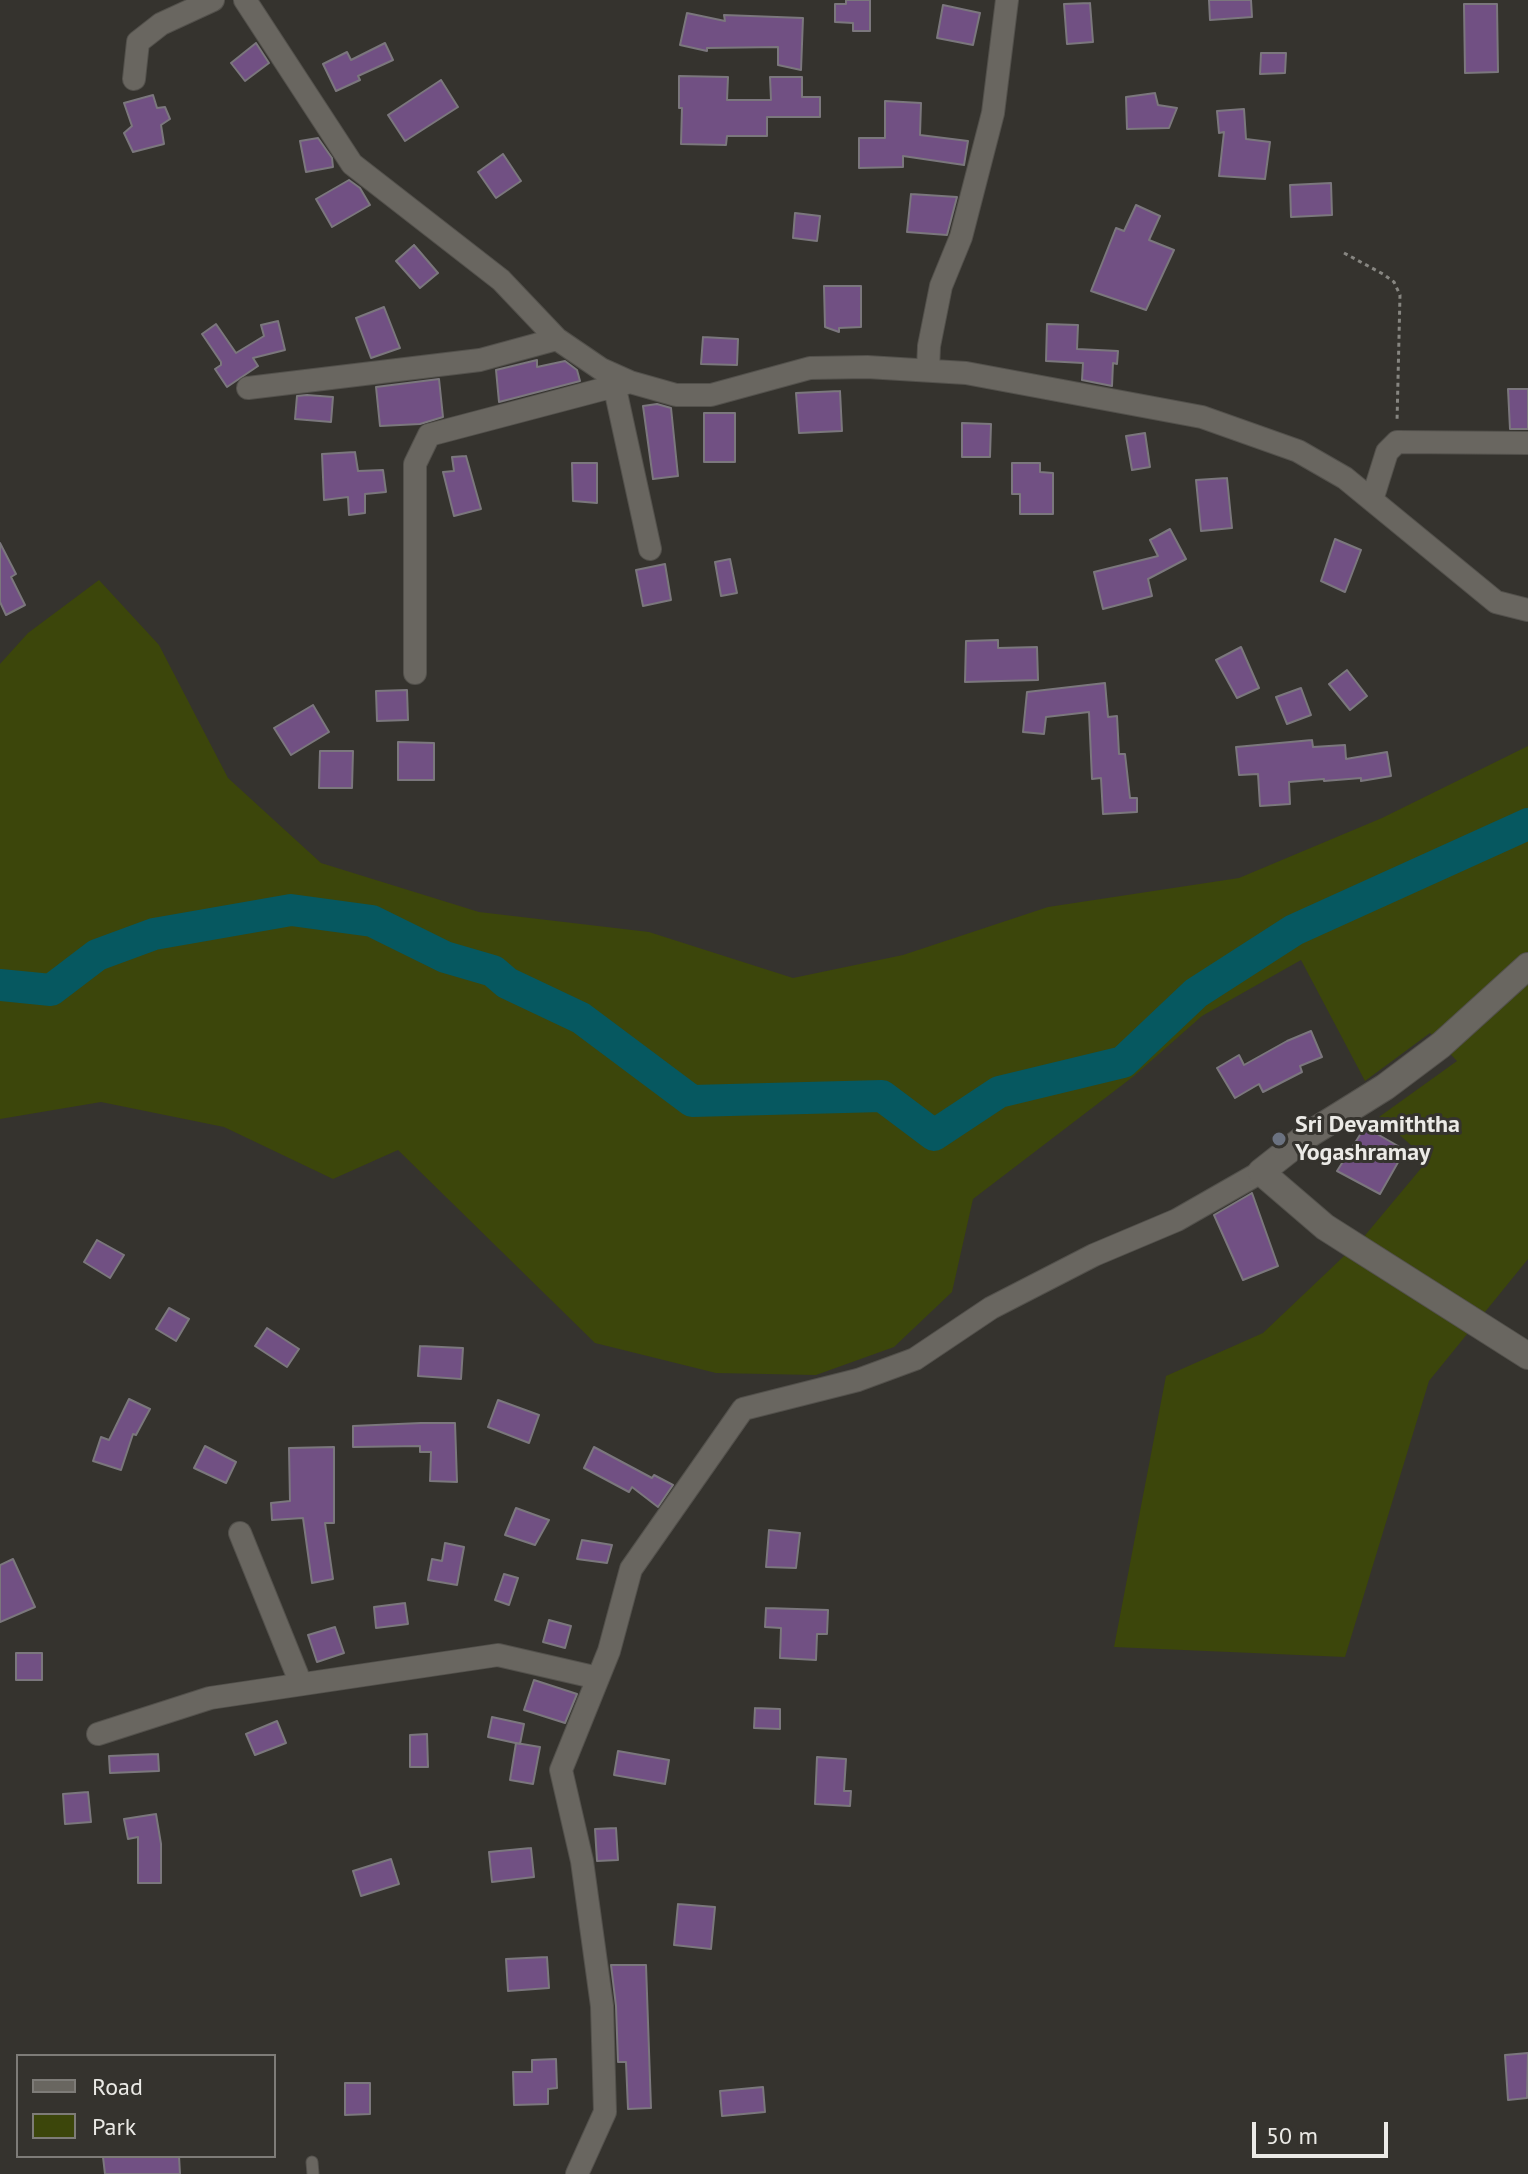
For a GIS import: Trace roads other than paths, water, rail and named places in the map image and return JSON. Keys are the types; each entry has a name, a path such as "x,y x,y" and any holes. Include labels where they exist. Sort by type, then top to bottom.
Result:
{"street":[{"path":"134,79 138,42 161,24 213,0"},
{"path":"245,0 352,164 501,280 557,339 622,383 676,395 711,395 810,368 928,370 966,373 1202,417 1298,451 1345,478 1496,602 1528,610"},
{"path":"928,370 929,346 941,286 961,237 993,113 1007,0"},
{"path":"248,388 480,360 557,339"},
{"path":"622,383 650,549"},
{"path":"415,673 415,464 429,435 622,383"},
{"path":"1372,500 1387,452 1397,442 1528,443"},
{"path":"577,2174 605,2112 602,2006 582,1861 561,1770 609,1651 631,1569 743,1409 858,1380 915,1359 991,1308 1094,1255 1177,1220 1261,1172 1308,1135 1385,1087 1441,1045 1528,966"},
{"path":"1261,1172 1325,1227 1528,1356"},
{"path":"240,1533 301,1684"},
{"path":"98,1734 210,1698 498,1655 598,1678"}],"waterway":[{"path":"0,985 51,990 97,955 154,934 291,910 372,921 445,957 493,971 507,983 581,1018 692,1101 882,1096 934,1135 999,1092 1123,1062 1196,993 1294,930 1528,824"}],"place":[{"name":"Sri Devamiththa Yogashramay","path":"1279,1139"}]}
